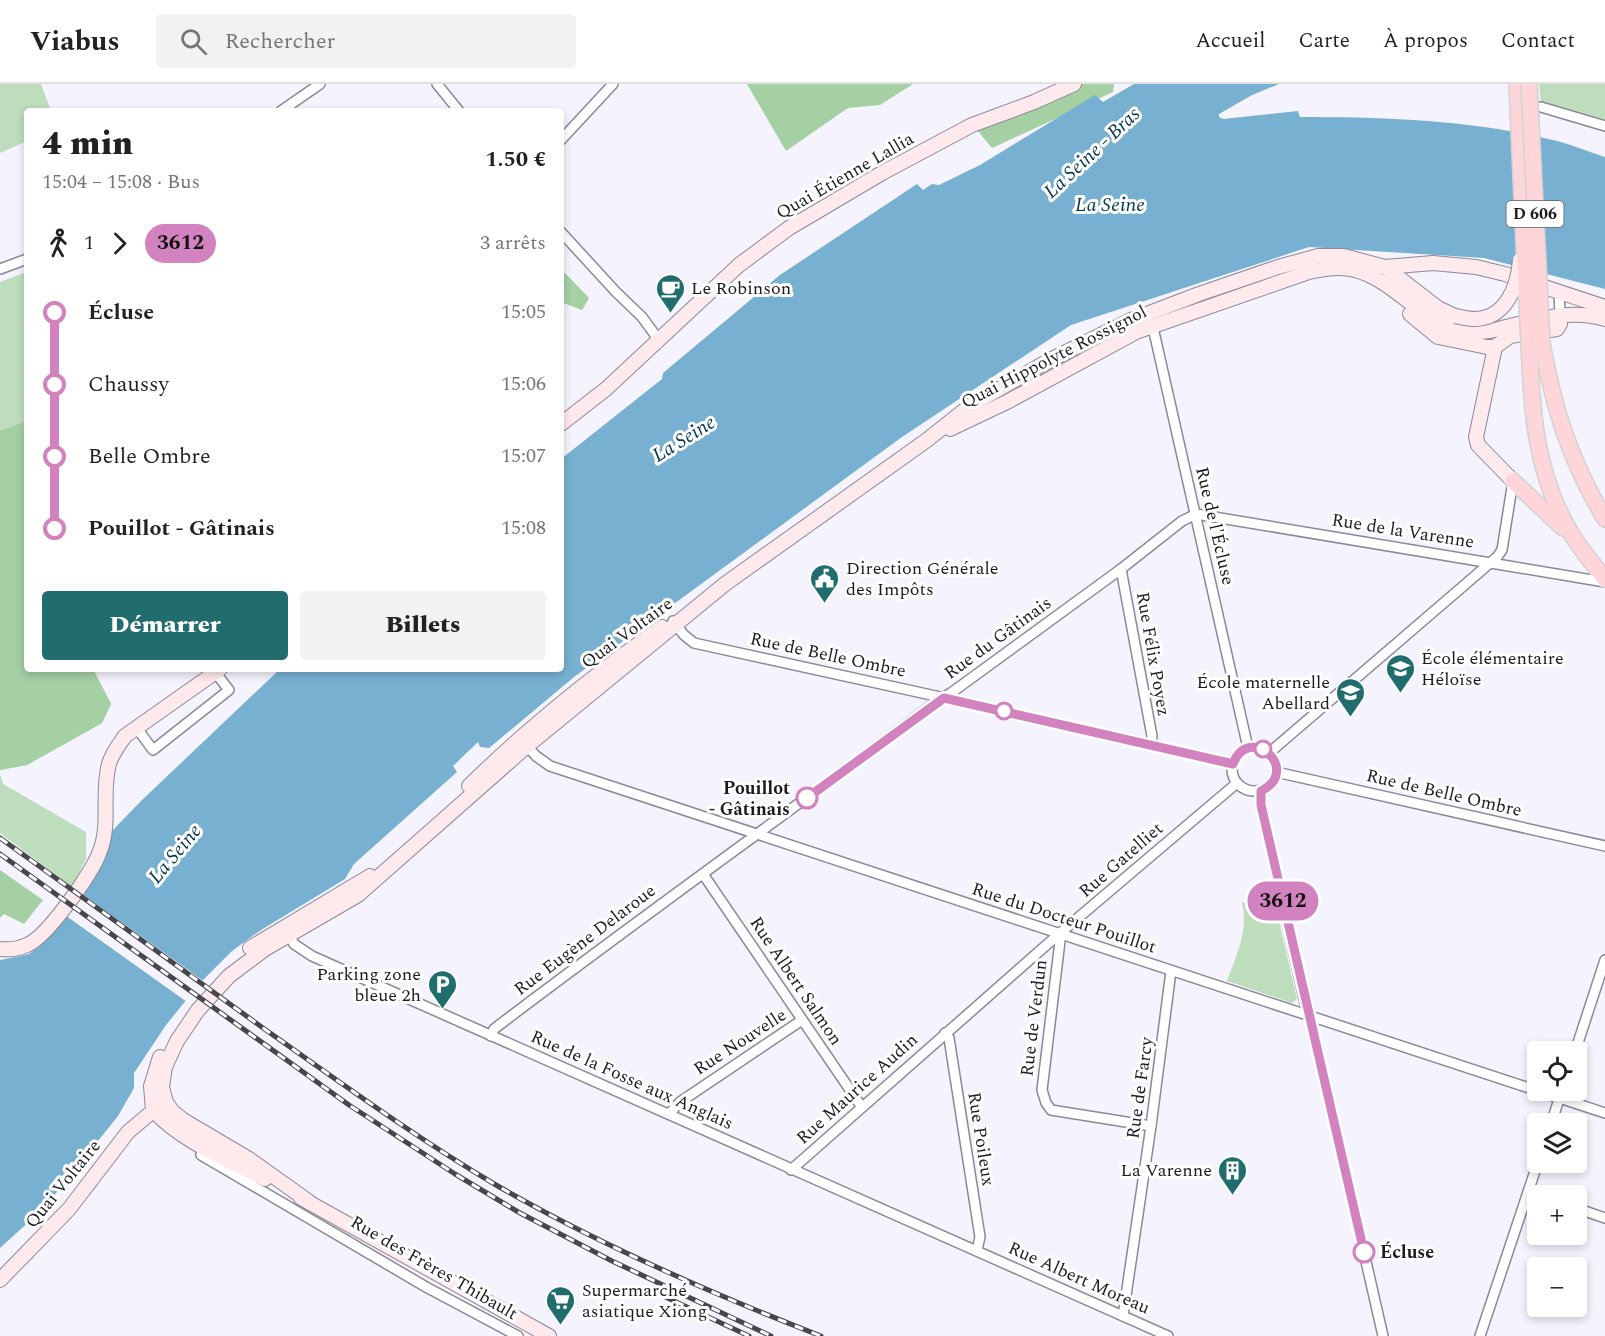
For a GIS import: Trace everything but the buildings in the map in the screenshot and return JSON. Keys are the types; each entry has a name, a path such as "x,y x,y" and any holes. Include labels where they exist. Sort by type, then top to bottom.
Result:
{"main road":[{"name":"D 606","path":"1517,84 1523,222 1535,343 1562,428 1586,486 1605,519"},
{"name":"D 606","path":"1529,84 1535,343 1532,411 1539,454 1554,501 1572,536 1605,580"},
{"path":"1513,481 1572,536"}],"street":[{"path":"285,108 320,84"},
{"path":"437,84 457,108"},
{"path":"564,137 613,84"},
{"name":"Quai Étienne Lallia","path":"564,422 606,389 739,266 789,228 882,173 972,125 1074,84"},
{"path":"1541,107 1605,126"},
{"path":"1385,267 1438,308 1455,316 1477,319 1496,313 1506,304 1516,286 1523,222"},
{"path":"564,235 642,317 658,339"},
{"name":"Quai Hippolyte Rossignol","path":"697,607 927,440 971,405 1001,387 1050,360 1278,267 1318,256 1344,256 1385,267 1432,263 1476,267 1605,307"},
{"path":"0,269 24,260"},
{"path":"1329,269 1359,278 1379,288 1438,338 1495,347"},
{"name":"Quai Hippolyte Rossignol","path":"1151,319 1310,272 1329,269 1353,269 1372,276 1427,316 1449,327 1468,332 1491,331 1560,315 1584,314 1605,319"},
{"path":"1269,753 1502,550 1513,481 1478,445 1476,436 1495,347 1510,336 1557,329 1560,324 1559,292"},
{"name":"Rue de l'Écluse","path":"1151,319 1248,748"},
{"name":"Rue de la Varenne","path":"1196,514 1605,580"},
{"name":"Rue du Gâtinais","path":"703,874 1121,569 1182,521 1196,514"},
{"name":"Rue Félix Poyez","path":"1121,569 1152,736 1151,744"},
{"name":"Quai Voltaire","path":"153,1110 151,1086 161,1056 173,1033 191,1007 233,962 249,949 358,895 573,695 697,607"},
{"name":"Rue de Belle Ombre","path":"674,623 694,643 1233,764"},
{"path":"0,949 10,950 29,945 69,902 89,872 100,852 105,835 108,765 125,736 215,672"},
{"path":"136,727 153,750 229,690 219,672"},
{"name":"Rue du Docteur Pouillot","path":"524,743 550,766 1309,1016 1527,1083"},
{"path":"1256,747 1269,753 1276,765 1276,772 1271,783 1261,791 1248,791 1237,783 1233,777 1233,764 1238,754 1248,748 1256,747"},
{"name":"Rue de Belle Ombre","path":"1276,772 1605,846"},
{"name":"Rue Gatelliet","path":"945,1033 1237,783"},
{"path":"1261,791 1261,805 1383,1336"},
{"name":"Rue Albert Salmon","path":"703,874 861,1106"},
{"name":"Rue Eugène Delaroue","path":"491,1036 494,1029 558,980 703,874"},
{"name":"Quai Voltaire","path":"0,1280 69,1209 128,1132 166,1102 162,1087 165,1067 187,1025 214,991 229,976 286,931"},
{"name":"Rue de la Fosse aux Anglais","path":"286,931 302,951 312,956 977,1251"},
{"name":"Rue de Verdun","path":"1059,934 1042,1090 1046,1103 1051,1110 1151,1126"},
{"path":"1579,1041 1605,960"},
{"name":"Rue de Farcy","path":"1123,1316 1171,971"},
{"name":"Rue Nouvelle","path":"669,1114 680,1102 802,1020"},
{"name":"Rue Maurice Audin","path":"791,1170 945,1033"},
{"name":"Rue Poileux","path":"945,1033 949,1038 980,1237 977,1251"},
{"name":"Rue du Docteur Pouillot","path":"1577,1101 1605,1113"},
{"name":"Rue des Frères Thibault","path":"166,1102 173,1112 207,1142"},
{"name":"Rue des Frères Thibault","path":"153,1110 164,1122 207,1142 308,1201 335,1225 426,1287 518,1336"},
{"name":"Rue des Frères Thibault","path":"207,1142 201,1155 549,1336"},
{"path":"1480,1336 1527,1195"},
{"path":"1587,1212 1605,1218"},
{"name":"Rue Albert Moreau","path":"977,1251 1168,1336"}],"green space":[{"path":"0,84 41,84 50,108 24,108 24,142 0,153"},
{"path":"747,84 913,84 880,105 848,108 786,151"},
{"path":"1081,84 1114,84 1113,92 992,148 977,130"},
{"path":"1539,84 1605,84 1605,122 1541,103"},
{"path":"564,272 589,298 582,310 564,303"},
{"path":"24,273 24,672 95,672 111,704 102,723 27,765 0,770 0,282"},
{"path":"24,422 24,672 95,672 111,704 102,723 27,765 0,770 0,431"},
{"path":"0,774 3,784 86,832 86,859 72,887 0,833"},
{"path":"0,870 43,900 24,924 4,914 0,918"},
{"path":"1273,895 1297,999 1292,1003 1227,981 1243,933 1242,903"}],"water":[{"name":"La Seine","path":"1134,84 1279,84 1252,95 1219,114 1219,117 1223,119 1298,111 1300,117 1397,119 1461,124 1494,128 1557,141 1605,157 1605,289 1484,258 1309,247 1071,325 902,437 574,677 489,748 480,747 478,742 453,766 457,772 354,864 345,879 261,930 232,951 200,983 166,1025 134,1073 134,1088 118,1116 44,1208 0,1248 0,960 29,954 50,936 102,863 108,851 112,831 277,672 564,672 564,457 662,379 663,373 780,275 917,184 923,190 932,184 939,185 980,165 1095,95 1103,102"}],"pier":[{"path":"78,891 205,982 187,1002 62,913"}],"railway":[{"path":"0,838 349,1089 436,1148 496,1185 615,1248 738,1303 821,1336"},
{"path":"0,854 349,1105 455,1174 520,1213 612,1261 771,1336"},
{"path":"659,1294 749,1336"}],"bus line":[{"name":"3612","path":"807,798 944,698 1233,764 1238,754 1248,748 1256,747 1269,753 1276,765 1276,772 1275,778 1267,788 1261,791 1261,805 1364,1252"}],"place":[{"name":"Le Robinson","path":"670,314"},
{"name":"Direction Générale des Impôts","path":"825,604"},
{"name":"École élémentaire Héloïse","path":"1400,694"},
{"name":"École maternelle Abellard","path":"1351,718"},
{"name":"Pouillot - Gâtinais","path":"807,798"},
{"name":"Parking zone bleue 2h","path":"442,1010"},
{"name":"La Varenne","path":"1233,1196"},
{"name":"Écluse","path":"1364,1252"},
{"name":"Supermarché asiatique Xiong","path":"561,1326"}],"water label":[{"name":"La Seine - Bras","path":"1092,153"}]}
